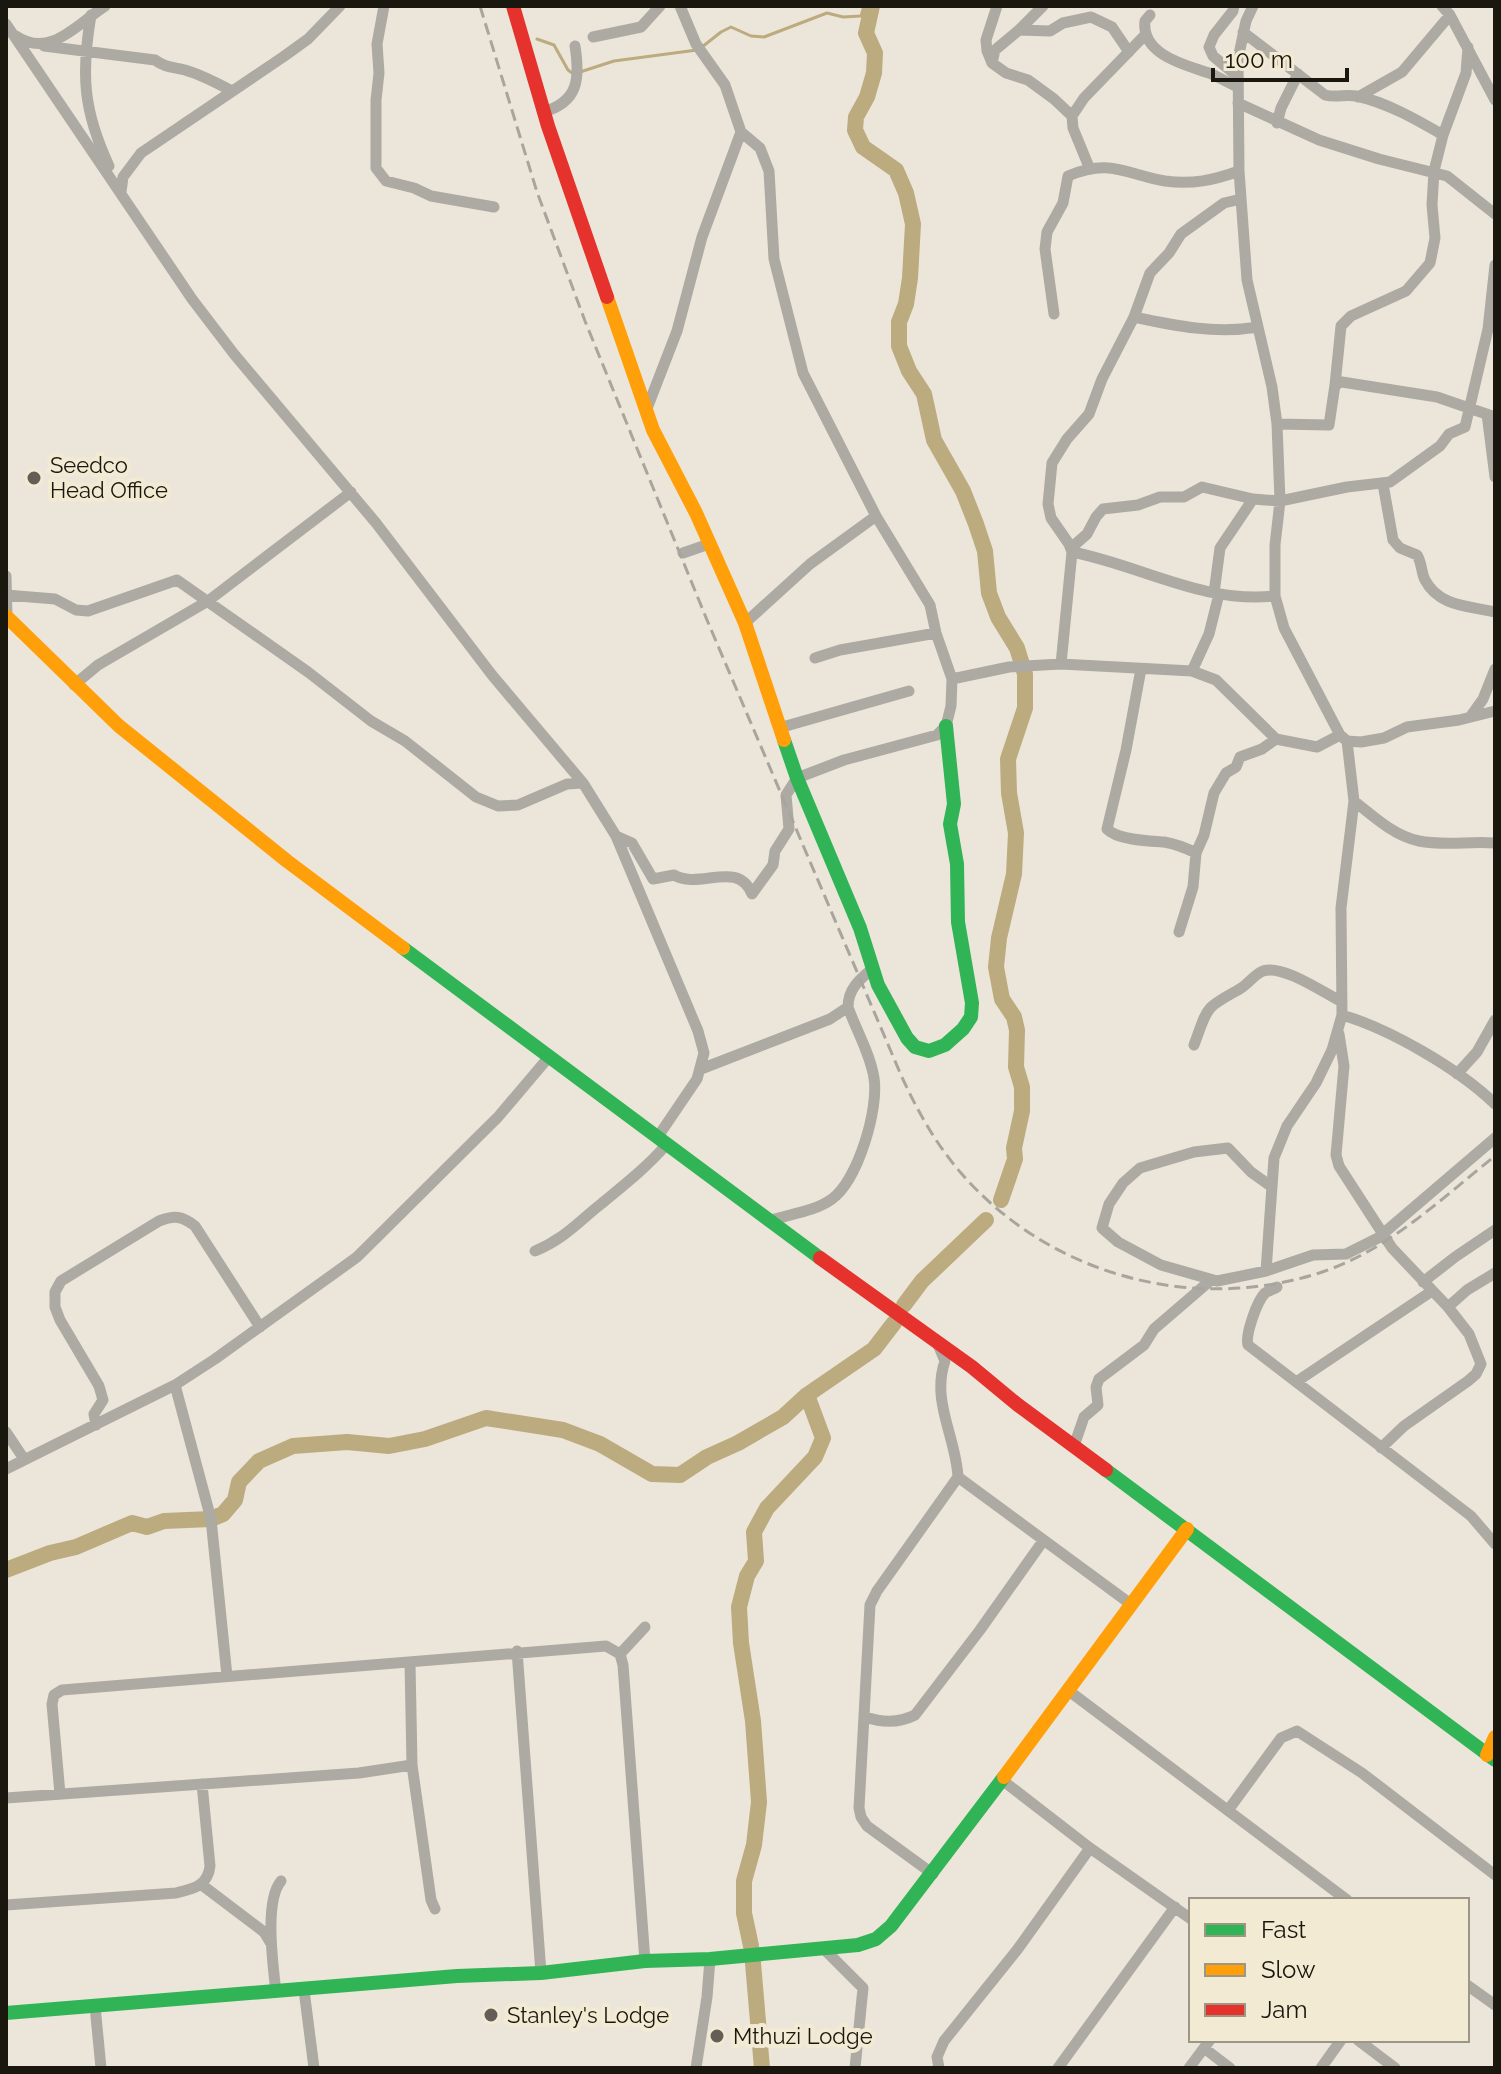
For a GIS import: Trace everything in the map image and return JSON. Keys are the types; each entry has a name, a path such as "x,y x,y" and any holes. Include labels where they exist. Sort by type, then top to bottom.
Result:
{"street":[{"path":"44,46 105,6"},
{"path":"121,192 123,177 141,153 308,39 340,6"},
{"path":"384,6 377,44 376,168 386,181 403,184 431,196 494,207"},
{"path":"513,6 543,112 646,411 745,623 797,778 857,919 878,985 907,1038 921,1050 935,1049 950,1041 971,1017 971,993 958,922 956,851 950,824 954,804 946,726 951,706 952,679 930,605 876,516 803,373 774,259 769,171 760,148 741,132 725,85 696,44 680,6"},
{"path":"593,37 641,27 660,6"},
{"path":"997,6 986,40 992,63 1006,73 1028,80 1072,116"},
{"path":"992,63 995,50 1043,6"},
{"path":"1234,6 1209,47 1213,56 1238,82"},
{"path":"1253,6 1243,32 1238,82 1239,171 1247,280 1277,424 1280,501 1275,545 1275,596 1284,628 1344,738 1354,801 1341,908 1342,1015 1338,1034 1316,1083 1287,1126 1272,1164 1266,1271"},
{"path":"1358,97 1402,72 1446,11 1495,100"},
{"path":"91,15 85,51 86,93 94,126 121,192"},
{"path":"1089,167 1073,128 1072,116 1084,98 1143,40 1145,21 1150,15"},
{"path":"1019,30 1050,31 1063,23 1091,17 1112,27 1129,52"},
{"path":"8,29 31,44 155,60 165,67 208,78 232,91"},
{"path":"8,29 192,299 234,354 351,492 492,675 583,783 616,836 698,1031 704,1053 701,1069 652,1162 583,1222 535,1251"},
{"path":"1243,32 1325,95 1358,97 1418,120 1443,135"},
{"path":"1146,34 1168,58 1181,65 1238,82"},
{"path":"543,112 563,104 576,86 578,67 575,46"},
{"path":"1277,424 1329,425 1341,326 1351,316 1406,291 1430,263 1435,238 1432,205 1434,171 1443,135 1466,73 1468,47"},
{"path":"1277,123 1298,74"},
{"path":"1238,103 1277,123 1354,152 1434,171 1461,184 1495,214"},
{"path":"646,411 677,331 702,237 741,132"},
{"path":"1054,314 1045,249 1047,232 1063,203 1066,179 1089,167 1124,169 1184,183 1205,182 1239,171"},
{"path":"1061,664 1071,550 1051,518 1048,504 1052,463 1067,439 1089,414 1102,379 1134,317 1150,273 1169,253 1181,234 1224,203 1241,199"},
{"path":"1071,550 1087,534 1103,509 1138,505 1160,497 1184,497 1202,487 1253,499 1280,501 1347,487 1383,484 1403,475 1423,456 1440,446 1449,434 1464,429 1488,329 1495,265"},
{"path":"1134,317 1214,331 1258,327"},
{"path":"1335,385 1342,382 1403,391 1469,406 1491,415 1495,477"},
{"path":"1383,484 1393,540 1400,548 1417,555 1428,585 1440,597 1457,606 1495,612"},
{"path":"74,685 98,665 208,601 351,492"},
{"path":"1192,671 1209,634 1217,593 1220,548 1253,499"},
{"path":"745,623 810,564 876,516"},
{"path":"683,553 709,544"},
{"path":"1071,550 1118,563 1164,581 1217,593 1256,598 1275,596"},
{"path":"6,576 6,617 74,685 142,746 227,815 548,1058 936,1341 1491,1757 1495,1737"},
{"path":"6,595 55,599 76,610 88,611 177,580 308,672 371,721 405,741 476,797 498,806 518,805 567,784 583,783"},
{"path":"815,658 840,650 936,633"},
{"path":"952,679 1025,665 1192,671 1216,680 1276,739 1317,747 1344,738 1361,742 1384,738 1407,727 1495,711"},
{"path":"1141,669 1107,829 1111,834 1145,843 1164,842 1196,853"},
{"path":"1471,716 1483,699 1495,669"},
{"path":"779,728 909,691"},
{"path":"616,836 632,843 653,879 674,875 684,881 737,876 747,883 752,894 773,865 775,851 789,829 786,795 797,778 844,760 937,735 946,726"},
{"path":"1179,932 1193,887 1196,853 1204,835 1214,793 1222,778 1236,767 1240,757 1262,749 1276,739"},
{"path":"1354,801 1379,821 1411,839 1495,843"},
{"path":"768,1221 810,1210 834,1198 865,1147 874,1080 848,1007 851,990 872,969"},
{"path":"1194,1045 1210,1006 1245,986 1263,971 1281,971 1342,1002"},
{"path":"701,1069 830,1019 848,1007"},
{"path":"1342,1015 1386,1033 1457,1074 1495,1104"},
{"path":"1457,1074 1477,1052 1495,1020"},
{"path":"1338,1034 1344,1066 1336,1160 1392,1248 1448,1307 1486,1359 1468,1381 1404,1426 1381,1448"},
{"path":"6,1469 175,1385 357,1257 498,1117 548,1058"},
{"path":"1272,1187 1251,1172 1230,1149 1189,1154 1140,1168 1115,1194 1105,1210 1102,1228 1118,1242 1161,1265 1211,1280 1266,1271 1313,1255 1353,1252 1383,1233 1495,1138"},
{"path":"96,1425 94,1414 103,1400 86,1361 60,1320 55,1307 55,1292 61,1281 159,1221 172,1216 184,1218 195,1226 260,1327"},
{"path":"1296,1382 1427,1286 1455,1257 1495,1230"},
{"path":"1448,1307 1467,1290 1495,1273"},
{"path":"1074,1446 1084,1417 1098,1405 1096,1387 1099,1379 1144,1345 1154,1329 1211,1280"},
{"path":"1277,1287 1263,1296 1246,1341 1471,1516 1495,1544"},
{"path":"933,1874 867,1826 861,1817 860,1799 870,1605 958,1477 941,1403 940,1374 945,1361 936,1341"},
{"path":"175,1385 211,1519 227,1676"},
{"path":"6,1432 24,1459"},
{"path":"958,1477 1132,1605"},
{"path":"6,2013 457,1976 541,1973 645,1961 710,1959 858,1945 876,1939 891,1926 933,1874 1187,1529"},
{"path":"866,1717 883,1723 915,1715 1043,1541"},
{"path":"645,1627 620,1654 645,1961"},
{"path":"60,1794 52,1704 57,1692 517,1651 606,1646 620,1654"},
{"path":"517,1651 541,1973"},
{"path":"410,1662 412,1765 431,1900 435,1909"},
{"path":"1069,1691 1344,1898"},
{"path":"1229,1809 1281,1738 1297,1731 1362,1773 1495,1875"},
{"path":"6,1798 383,1771 412,1765"},
{"path":"1002,1780 1090,1848 1189,1918"},
{"path":"6,1905 176,1893 202,1885 210,1866 202,1784"},
{"path":"939,2068 937,2057 944,2041 1017,1950 1090,1848"},
{"path":"276,1992 270,1943 272,1896 281,1881"},
{"path":"202,1885 264,1932 270,1943"},
{"path":"1058,2068 1175,1907"},
{"path":"824,1949 863,1988 855,2068"},
{"path":"696,2068 710,1959"},
{"path":"1469,1986 1495,2005"},
{"path":"304,1990 314,2068"},
{"path":"95,2006 101,2068"},
{"path":"1321,2068 1340,2042"},
{"path":"1361,2042 1395,2068"},
{"path":"1189,2068 1207,2044 1230,2068"}],"waterway":[{"path":"702,47 731,27 751,36 764,37 827,13 843,17 861,16 864,6"},
{"path":"872,6 866,33 875,53 874,73 867,97 856,117 855,130 863,147 896,170 906,193 913,224 910,278 906,304 899,322 899,346 909,371 924,394 934,440 963,491 976,524 985,551 989,593 998,617 1017,648 1025,674 1025,708 1008,759 1009,793 1016,833 1014,874 999,938 996,967 1002,999 1014,1017 1017,1030 1016,1067 1022,1087 1022,1111 1014,1148 1015,1159 1001,1200"},
{"path":"537,39 554,45 572,73"},
{"path":"580,72 614,61 697,50"},
{"path":"904,1305 922,1281 986,1220"},
{"path":"6,1570 50,1553 76,1547 132,1523 147,1527 164,1521 211,1519 223,1514 235,1500 239,1482 259,1461 293,1446 347,1442 389,1446 425,1439 486,1418 563,1430 600,1444 652,1474 680,1475 707,1457 783,1417 807,1395 874,1349 894,1323"},
{"path":"751,1946 744,1913 744,1881 754,1845 759,1802 739,1607 747,1576 756,1561 754,1532 767,1508 815,1457 823,1438 807,1395"},
{"path":"753,1963 762,2068"}],"railway":[{"path":"480,6 537,192 585,321 707,620 901,1075 927,1126 961,1173 997,1209 1037,1238 1081,1261 1128,1277 1177,1286 1226,1289 1276,1284 1349,1261 1415,1221 1495,1156"}],"traffic: fast":[{"path":"784,740 860,928 878,985 907,1038 915,1047 929,1051 945,1045 963,1029 971,1017 972,1003 958,922 957,864 950,824 954,804 946,726"},
{"path":"403,948 820,1258"},
{"path":"1106,1470 1495,1760"},
{"path":"6,2013 457,1976 541,1973 645,1961 710,1959 858,1945 876,1939 891,1926 1004,1777"}],"traffic: slow":[{"path":"607,297 653,430 696,513 745,623 784,740"},
{"path":"6,616 119,726 287,861 403,948"},
{"path":"1004,1777 1187,1529"},
{"path":"1487,1755 1495,1737"}],"traffic: jam":[{"path":"513,6 548,126 607,297"},
{"path":"820,1258 972,1367 1106,1470"}],"place":[{"name":"Seedco Head Office","path":"34,478"},
{"name":"Stanley's Lodge","path":"491,2015"},
{"name":"Mthuzi Lodge","path":"717,2036"}]}
